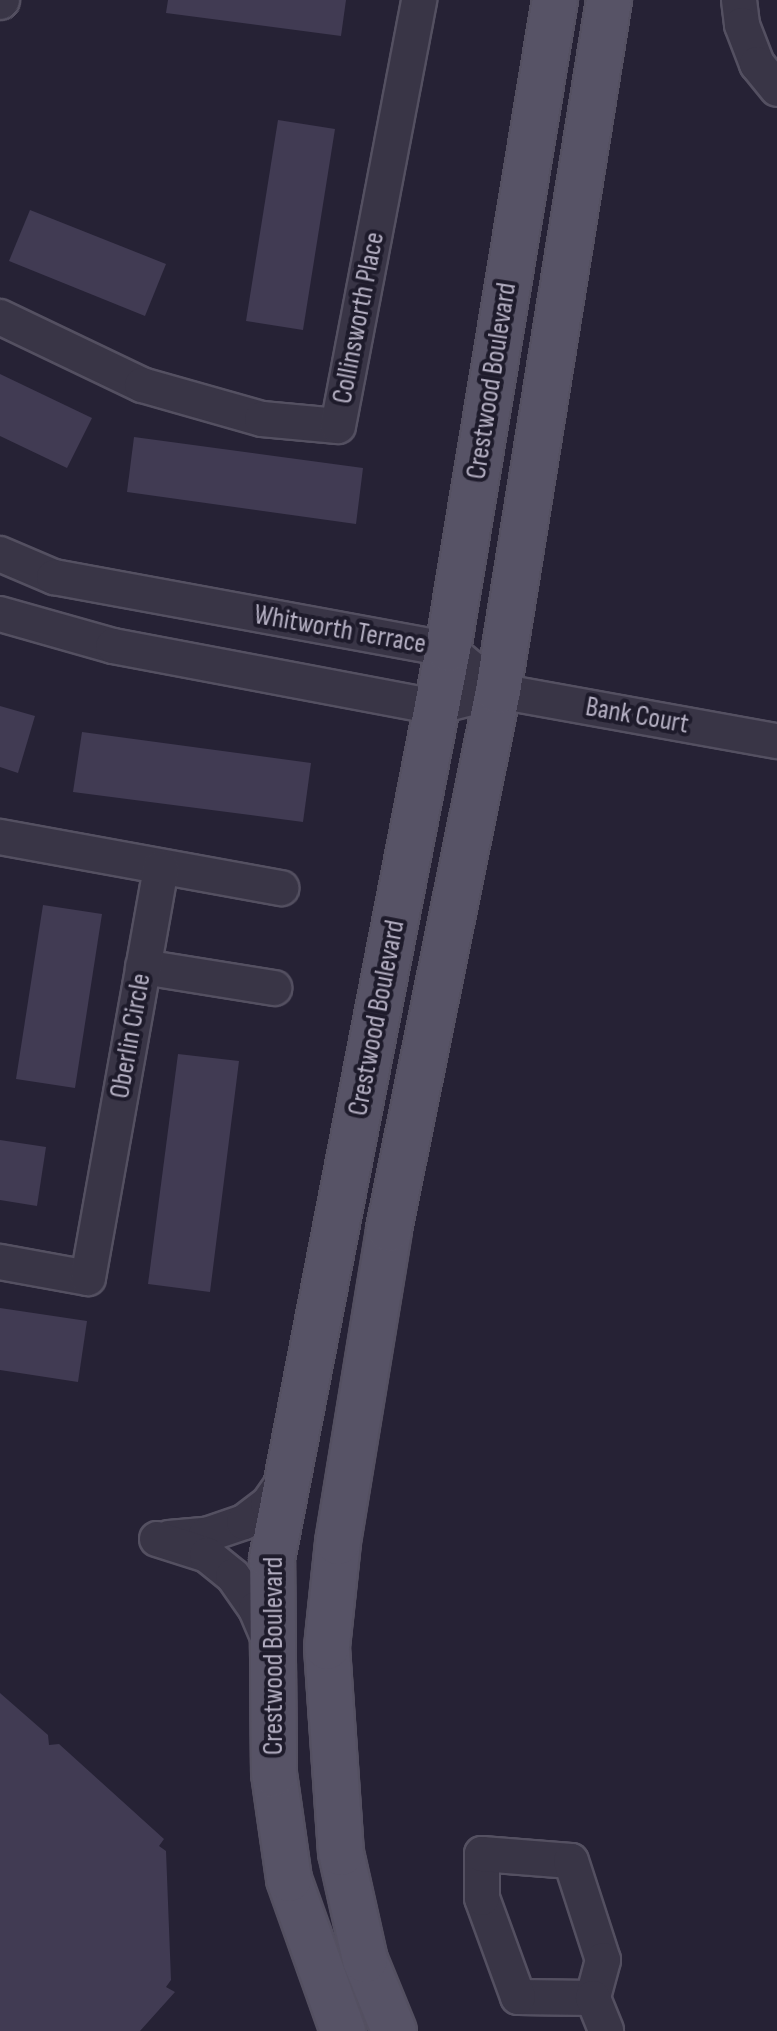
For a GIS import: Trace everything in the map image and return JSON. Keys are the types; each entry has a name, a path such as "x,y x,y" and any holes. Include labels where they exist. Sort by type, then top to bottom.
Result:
{"main road":[{"name":"Crestwood Boulevard","path":"343,2031 289,1879 274,1774 270,1642 272,1559 448,649 555,0"},
{"name":"Crestwood Boulevard","path":"394,2031 365,1960 341,1853 327,1647 338,1542 389,1229 498,691 609,0"}],"street":[{"name":"Collinsworth Place","path":"0,317 142,385 262,419 338,426 419,0"},
{"path":"739,0 742,25 757,64 777,89"},
{"name":"Whitworth Terrace","path":"0,554 54,577 448,649 498,691"},
{"name":"Whitworth Terrace","path":"0,614 113,646 435,707 498,691"},
{"name":"Bank Court","path":"498,691 777,741"},
{"path":"0,837 281,888"},
{"name":"Oberlin Circle","path":"0,1262 88,1278 161,867"},
{"path":"143,967 274,988"},
{"path":"270,1642 256,1609 233,1576 207,1555 157,1539 206,1535 244,1522 268,1504 289,1474"},
{"path":"593,1998 518,1997 482,1898 482,1854 571,1861 603,1960 593,1998 606,2031"}],"building":[{"path":"168,0 346,0 341,36 166,13"},
{"path":"278,120 335,129 303,330 246,321"},
{"path":"30,210 166,264 145,316 9,261"},
{"path":"0,374 92,418 67,468 0,436"},
{"path":"134,437 363,468 356,524 127,492"},
{"path":"0,706 35,716 18,773 0,767"},
{"path":"82,732 311,763 303,822 73,792"},
{"path":"43,905 102,914 75,1088 16,1079"},
{"path":"178,1054 239,1061 210,1292 148,1284"},
{"path":"0,1140 46,1147 37,1206 0,1200"},
{"path":"0,1308 87,1321 78,1382 0,1370"},
{"path":"0,1693 48,1735 49,1745 59,1744 164,1839 159,1846 166,1851 171,1980 166,1987 175,1992 140,2031 0,2031"}]}
